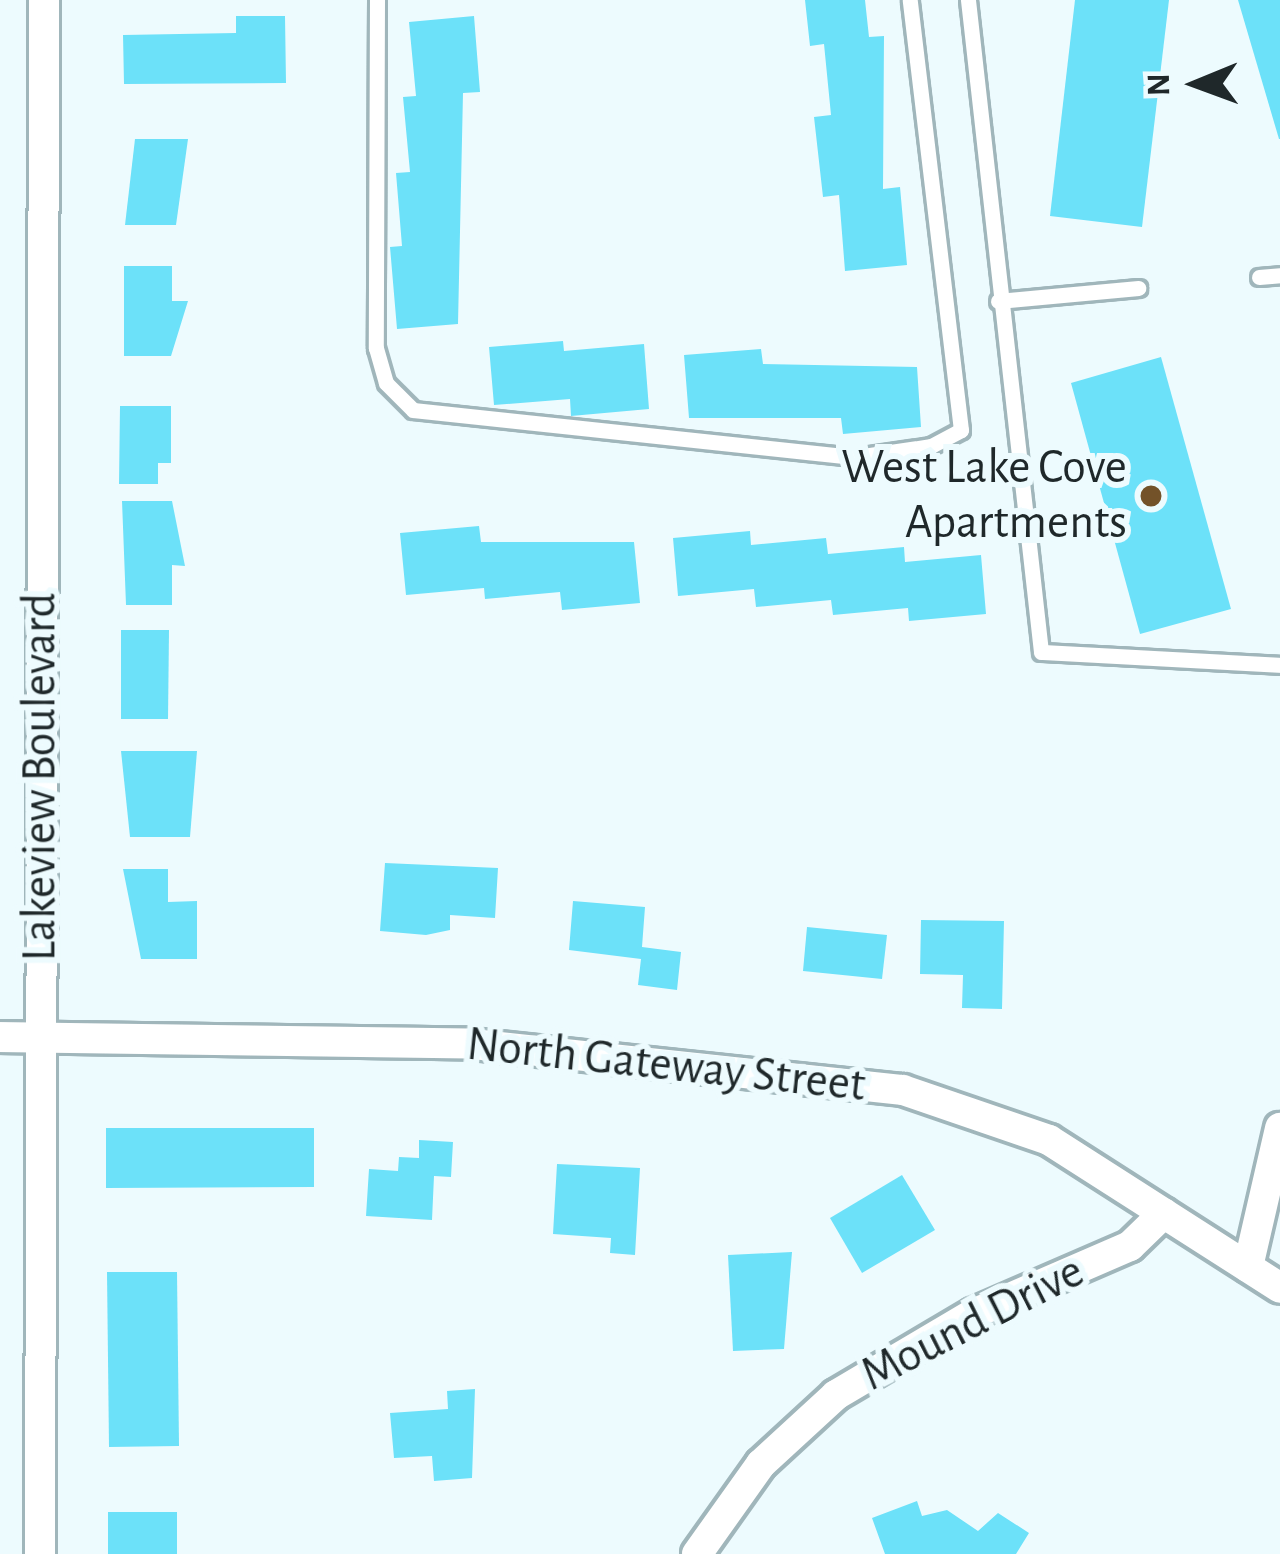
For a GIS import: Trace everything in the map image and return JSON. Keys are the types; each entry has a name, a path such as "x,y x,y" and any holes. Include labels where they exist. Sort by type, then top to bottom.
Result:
{"street":[{"name":"Lakeview Boulevard","path":"40,1554 44,0"},
{"name":"North Gateway Street","path":"0,1037 472,1044 773,1068 902,1090 1049,1140 1280,1288"},
{"path":"1248,1267 1280,1128"},
{"name":"Mound Drive","path":"697,1554 761,1464 836,1395 968,1317 1130,1246 1165,1213"}],"lane":[{"path":"377,0 376,348 386,383 413,410 856,457 931,446 961,430 910,0"},
{"path":"968,0 998,301 1041,652 1280,665"},
{"path":"1258,277 1280,275"},
{"path":"998,301 1138,288"}],"building":[{"path":"805,0 865,0 869,37 884,36 883,189 900,187 907,265 845,271 839,195 823,197 814,117 831,115 824,44 810,46"},
{"path":"1075,0 1169,0 1142,227 1050,216"},
{"path":"1238,0 1280,0 1280,139 1279,139"},
{"path":"236,16 285,16 286,83 124,84 123,35 236,33"},
{"path":"474,16 480,92 463,93 458,324 397,329 390,247 402,246 396,173 410,172 403,97 416,96 409,22"},
{"path":"135,139 188,139 176,225 125,225"},
{"path":"124,266 172,266 172,301 188,301 171,356 124,356"},
{"path":"563,341 564,351 644,344 649,409 571,416 570,399 494,405 489,347"},
{"path":"761,349 763,364 917,367 921,427 843,434 841,418 689,418 684,355"},
{"name":"West Lake Cove Apartments","path":"1161,357 1231,609 1140,634 1071,383"},
{"path":"120,406 171,406 171,463 158,463 158,484 119,484"},
{"path":"122,501 172,501 185,566 172,565 172,605 126,605"},
{"path":"479,526 481,542 634,542 640,603 562,610 560,592 485,599 484,588 406,595 400,533"},
{"path":"750,531 751,545 826,538 828,554 904,547 905,562 981,555 986,614 909,621 908,608 833,615 831,600 756,607 754,589 678,596 673,538"},
{"path":"121,630 169,630 168,719 121,719"},
{"path":"121,751 197,751 190,837 130,837"},
{"path":"385,863 498,868 495,918 450,915 450,930 426,935 380,931"},
{"path":"123,869 168,869 168,902 197,901 197,959 141,959"},
{"path":"573,901 645,907 642,947 681,952 677,990 638,985 641,959 569,950"},
{"path":"921,920 1004,921 1002,1009 962,1008 963,975 920,974"},
{"path":"807,927 887,935 882,979 803,971"},
{"path":"106,1128 314,1128 314,1187 106,1188"},
{"path":"419,1140 453,1142 451,1177 434,1176 432,1220 366,1216 369,1169 398,1171 399,1157 419,1158"},
{"path":"557,1164 640,1168 635,1255 610,1253 611,1238 553,1234"},
{"path":"902,1175 935,1230 862,1273 830,1218"},
{"path":"792,1252 784,1349 733,1351 728,1255"},
{"path":"107,1272 177,1272 179,1446 109,1447"},
{"path":"475,1389 472,1478 434,1481 432,1456 394,1458 390,1413 448,1409 447,1391"},
{"path":"917,1501 922,1516 947,1510 978,1531 998,1513 1029,1533 1016,1554 885,1554 872,1518"},
{"path":"108,1512 177,1512 177,1554 108,1554"}],"place":[{"name":"West Lake Cove Apartments","path":"1151,496"}]}
